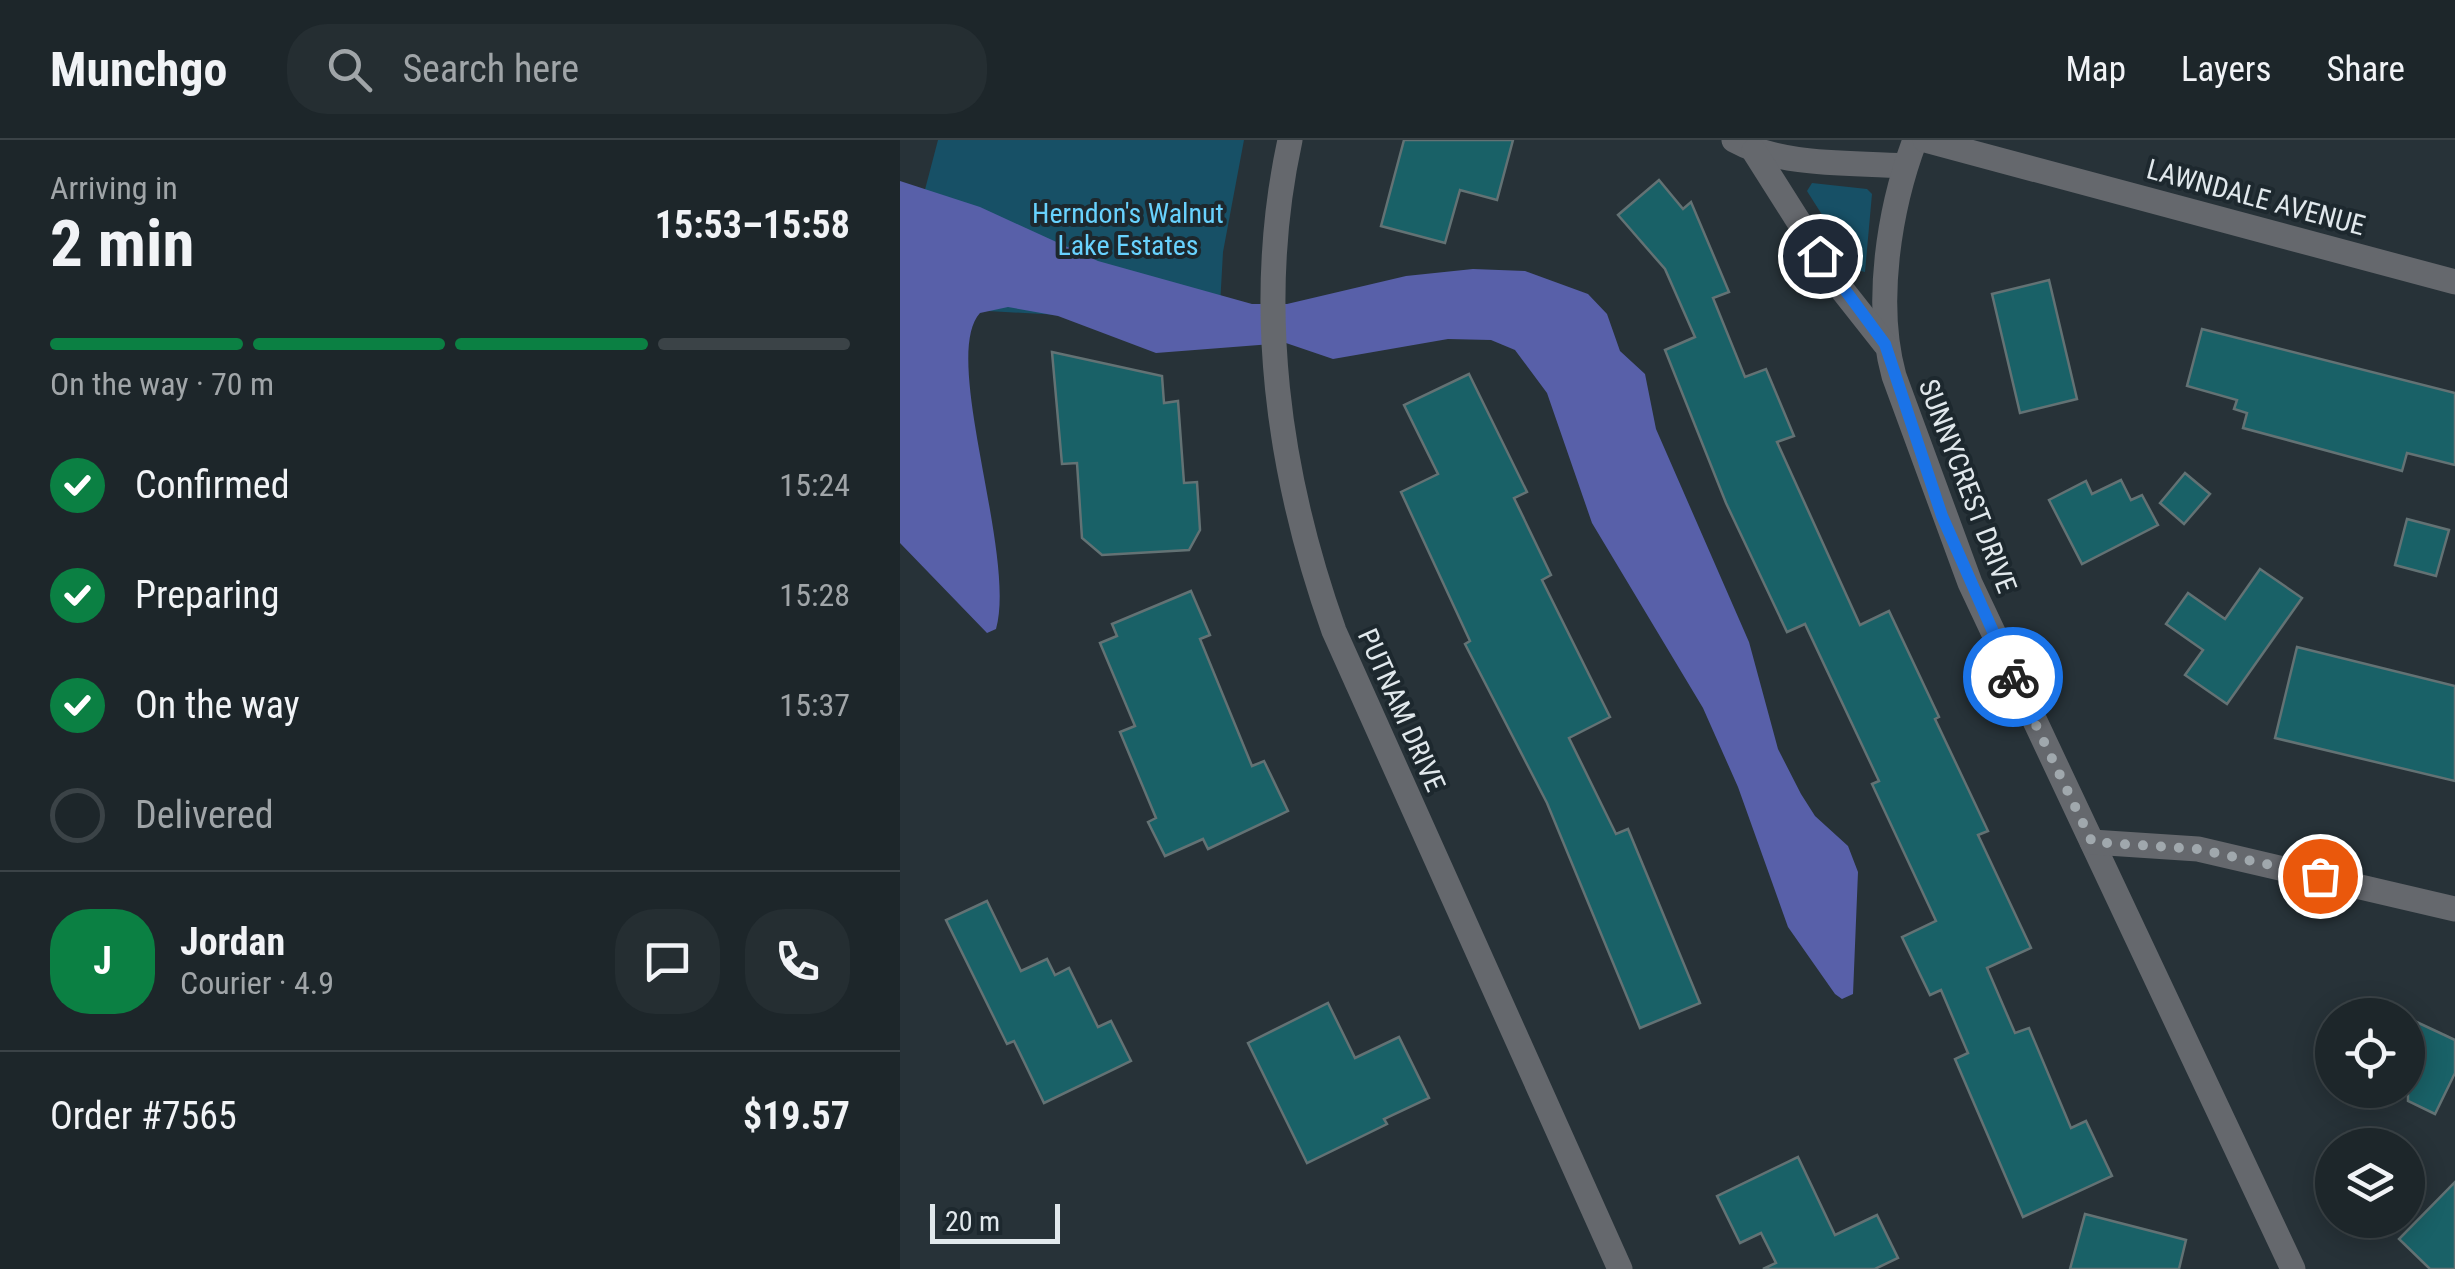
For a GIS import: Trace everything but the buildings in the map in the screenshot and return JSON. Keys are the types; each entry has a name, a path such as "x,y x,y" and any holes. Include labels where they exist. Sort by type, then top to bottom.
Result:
{"street":[{"name":"PUTNAM DRIVE","path":"1290,140 1274,262 1277,385 1293,500 1334,631 1620,1269"},
{"name":"SUNNYCREST DRIVE","path":"1914,140 1905,166 1892,237 1885,344 1964,566 2293,1269"},
{"name":"LAWNDALE AVENUE","path":"1925,140 2455,282"},
{"path":"1744,145 1905,166"},
{"path":"1744,145 1840,286 1885,344"},
{"path":"2092,842 2198,849 2455,909"}],"green space":[{"name":"Herndon's Walnut Lake Estates","path":"938,140 1244,140 1223,252 1219,324 900,306 900,285"},
{"path":"1812,183 1867,189 1872,194 1865,272 1857,270 1807,191"}],"water":[{"path":"900,181 980,207 1098,261 1252,304 1287,304 1406,276 1473,269 1525,271 1588,294 1607,314 1620,351 1645,374 1656,429 1749,642 1778,749 1815,816 1848,846 1858,872 1853,994 1842,999 1835,994 1788,927 1738,787 1703,708 1592,523 1547,393 1515,350 1491,340 1448,339 1333,359 1286,343 1156,353 1058,316 1008,307 980,313 970,336 969,370 1000,596 996,629 987,633 900,543"}],"way so far":[{"path":"2013,677 2092,842 2140,842 2198,849 2320,876"}],"route":[{"path":"1820,256 1885,344 1942,516 2013,677"}]}
